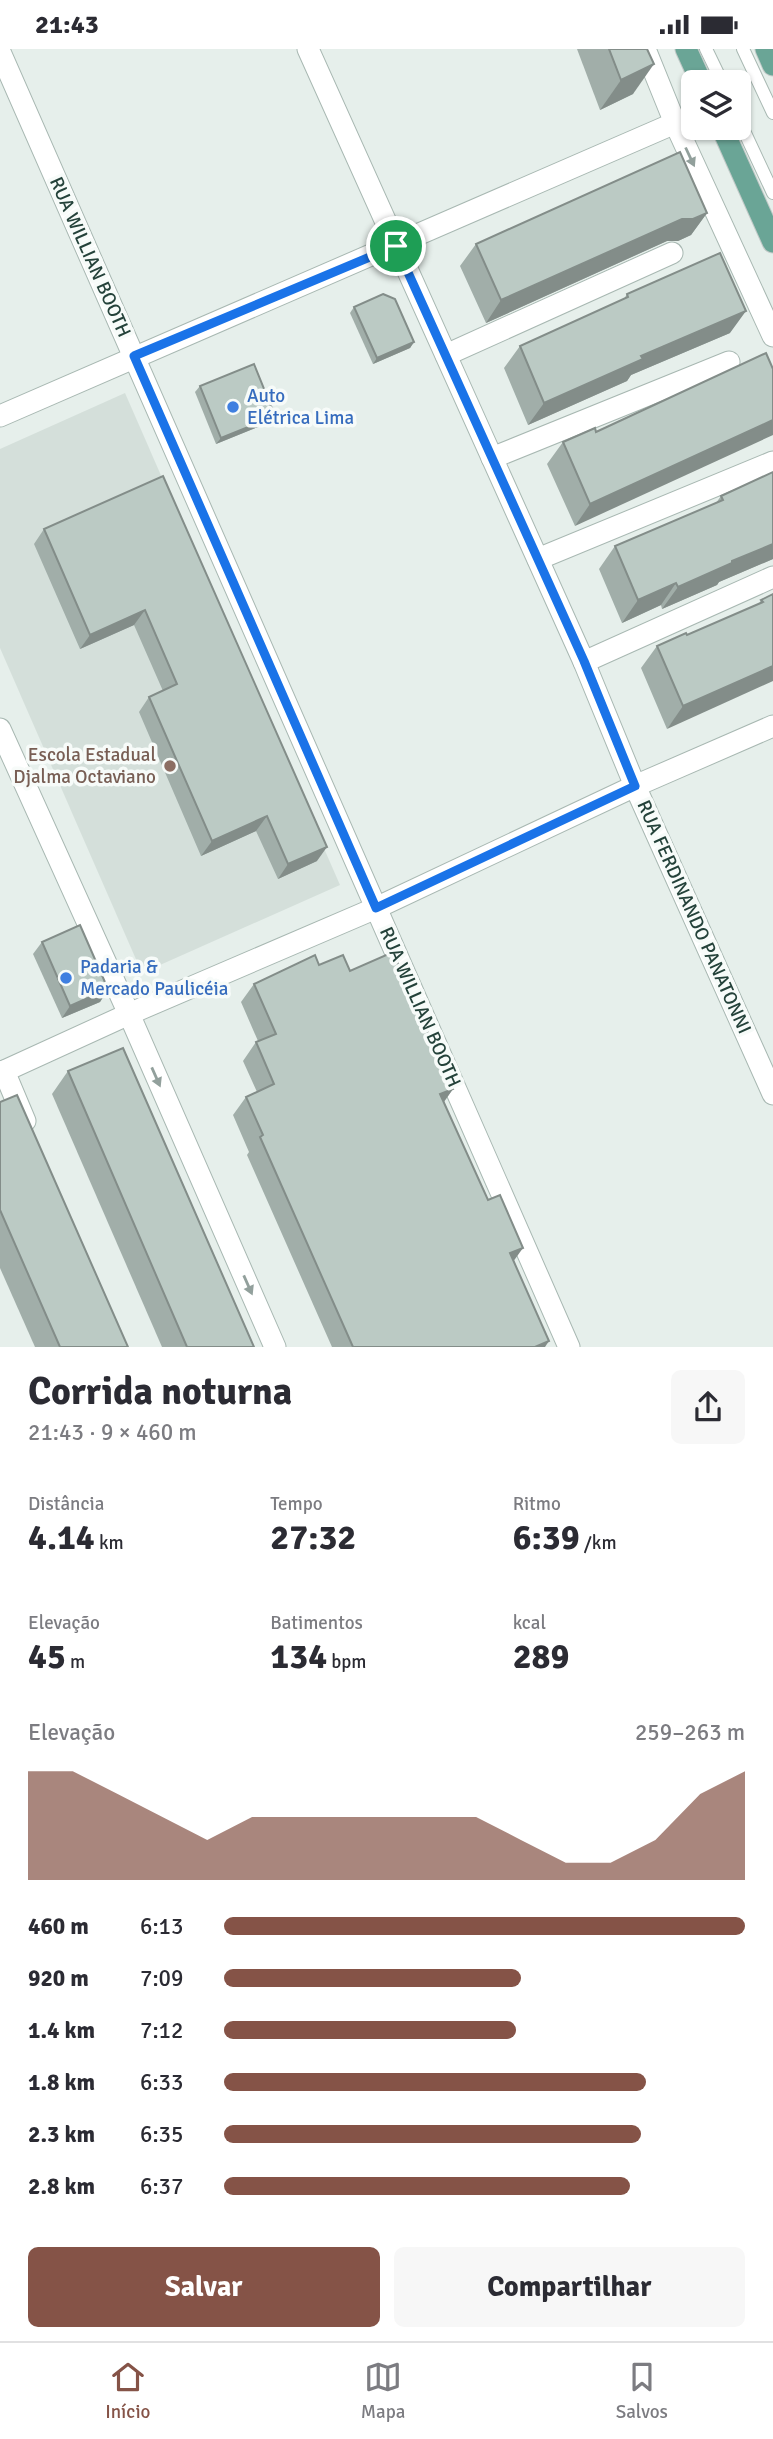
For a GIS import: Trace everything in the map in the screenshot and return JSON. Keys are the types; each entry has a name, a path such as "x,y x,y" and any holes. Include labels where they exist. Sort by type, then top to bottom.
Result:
{"main road":[{"path":"686,49 696,70"},
{"path":"766,49 773,65"},
{"path":"727,140 773,242"}],"street":[{"name":"RUA FERDINANDO PANATONNI","path":"308,49 584,661 635,786 773,1094"},
{"path":"645,49 675,123 773,336"},
{"name":"RUA WILLIAN BOOTH","path":"0,52 569,1347"},
{"path":"0,416 675,123"},
{"path":"446,355 672,253"},
{"path":"492,458 729,362"},
{"path":"538,559 773,462"},
{"path":"584,661 773,577"},
{"path":"33,1138 2,1072 129,1014 376,908 635,786 773,726"},
{"path":"0,729 275,1347"}],"lane":[{"path":"706,49 716,70"},
{"path":"743,49 773,113"},
{"path":"748,140 773,193"}],"shaded area":[{"name":"Escola Estadual Djalma Octaviano","path":"125,393 340,885 142,973 0,648 0,449"}],"building":[{"path":"609,49 647,49 654,64 621,80"},
{"path":"680,152 707,213 693,219 682,219 501,300 476,244"},
{"path":"720,253 746,311 641,356 643,359 544,403 520,346"},
{"path":"383,294 395,299 414,342 377,358 354,307"},
{"path":"766,353 773,369 773,420 590,504 563,442 595,428 596,432"},
{"name":"Auto Elétrica Lima","path":"254,364 275,416 221,438 200,386"},
{"path":"773,472 773,544 678,587 676,583 638,600 615,546 723,500 721,496"},
{"path":"163,476 327,847 288,864 267,816 212,841 149,697 177,684 145,610 90,635 44,529"},
{"path":"773,594 773,666 683,706 657,646 763,602 761,600"},
{"name":"Padaria & Mercado Paulicéia","path":"80,925 108,989 70,1006 42,942"},
{"path":"393,952 453,1089 440,1094 488,1200 500,1195 523,1248 510,1253 549,1341 535,1347 353,1347 260,1137 263,1135 246,1097 274,1084 256,1042 276,1034 254,984 315,955 319,965 343,955 350,971"},
{"path":"123,1048 254,1347 187,1347 68,1071"},
{"path":"17,1095 128,1347 60,1347 0,1210 0,1102"}],"place":[{"name":"Auto Elétrica Lima","path":"233,407"},
{"name":"Escola Estadual Djalma Octaviano","path":"170,766"},
{"name":"Padaria & Mercado Paulicéia","path":"66,978"}],"route":[{"path":"396,246 584,661 635,786 376,908 134,356 396,246"}]}
